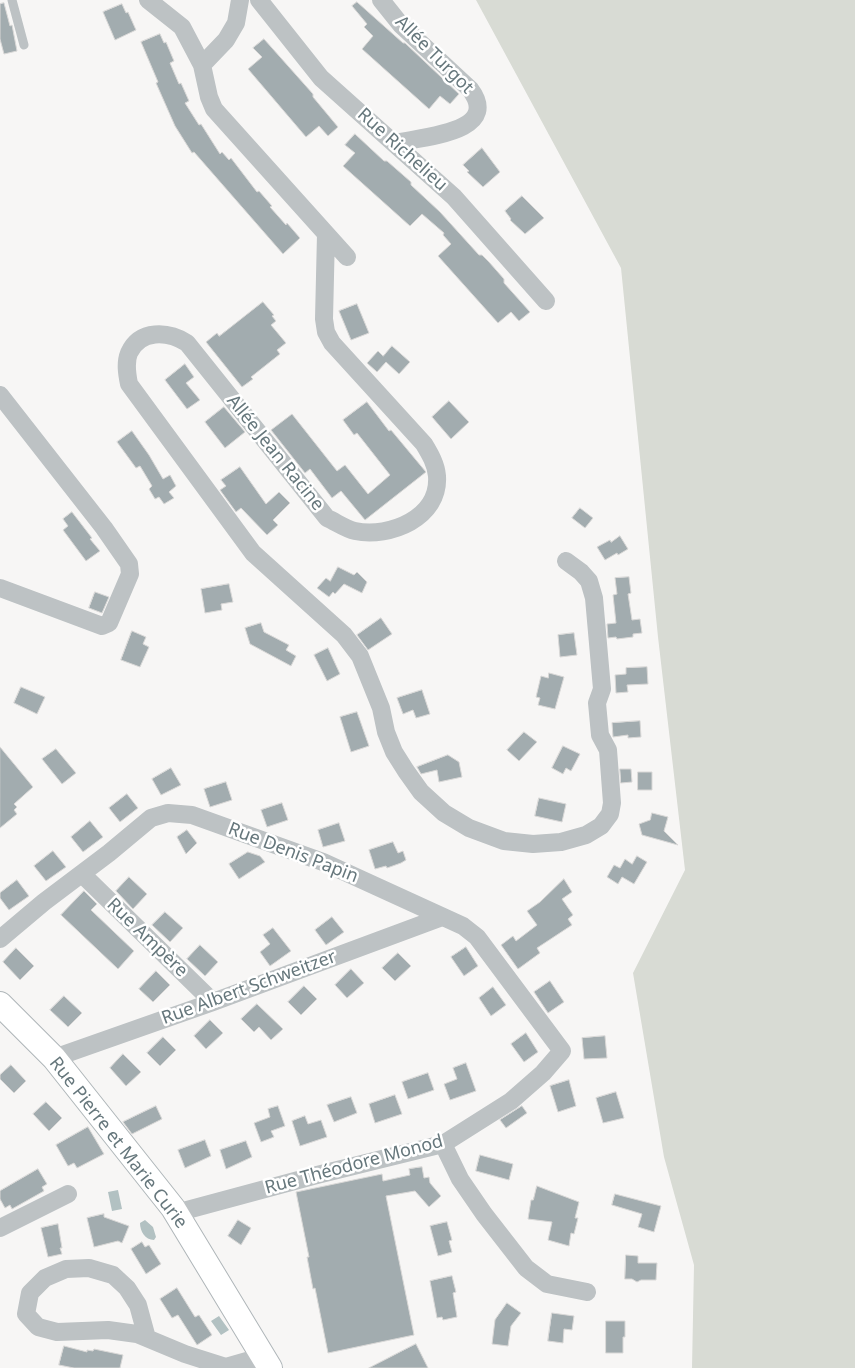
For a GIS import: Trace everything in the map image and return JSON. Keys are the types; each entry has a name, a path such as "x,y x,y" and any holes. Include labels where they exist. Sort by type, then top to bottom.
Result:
{"main road":[{"name":"Rue Pierre et Marie Curie","path":"0,1004 54,1058 176,1213 266,1361"}],"street":[{"path":"148,0 182,27 202,65 209,97 214,109 347,257"},
{"path":"202,65 226,40 236,23 240,0"},
{"name":"Rue Richelieu","path":"259,0 321,78 454,197 546,301"},
{"name":"Allée Turgot","path":"381,0 401,25 470,88 477,98 477,113 468,124 430,137 410,139 395,144"},
{"name":"Allée Jean Racine","path":"326,234 324,318 326,332 332,344 424,444 433,460 437,477 434,496 428,508 416,519 402,526 382,531 355,531 327,518 187,343 176,336 154,334 143,338 135,344 129,353 127,364 129,384 253,553 344,635 360,656 381,708 386,732 394,752 421,792 444,813 469,828 504,841 533,844 561,842 586,835 601,826 610,814 612,803 608,750 600,735 597,703 602,689 594,598 589,581 581,572 566,561"},
{"path":"0,395 104,528 129,564 130,574 109,623 102,626 0,588"},
{"name":"Rue Denis Papin","path":"0,939 44,902 152,818 168,813 192,814 323,862 463,926 477,937 562,1050"},
{"name":"Rue Ampère","path":"82,874 213,1002"},
{"name":"Rue Albert Schweitzer","path":"54,1058 213,1002 442,917"},
{"name":"Rue Théodore Monod","path":"176,1213 317,1175 443,1144 511,1101 543,1073 562,1050"},
{"path":"443,1144 460,1179 484,1214 526,1268 547,1284 587,1292"},
{"path":"0,1228 68,1194"},
{"path":"146,1338 138,1305 127,1288 114,1274 89,1268 66,1269 45,1278 30,1293 26,1314 38,1327 57,1332 108,1330 137,1334 146,1338 185,1354 226,1367 254,1359 266,1361"}],"lane":[{"path":"12,0 24,45"}],"shaded area":[{"path":"476,0 855,0 855,1368 692,1368 694,1265 664,1157 633,973 685,870 658,637 621,268"},
{"path":"118,1190 122,1209 112,1211 108,1192"},
{"path":"145,1220 153,1227 156,1237 154,1240 146,1237 142,1232 140,1223"},
{"path":"219,1316 229,1330 221,1335 211,1321"}],"building":[{"path":"357,2 405,43 459,94 450,104 440,96 429,109 362,49 373,36 364,27 367,24 352,6"},
{"path":"4,3 10,26 12,25 17,51 4,54 0,39 0,4"},
{"path":"122,4 136,30 115,40 103,12"},
{"path":"160,34 164,43 166,42 174,61 170,63 179,84 181,83 189,101 185,103 199,125 201,124 220,154 222,152 229,160 231,158 257,192 259,191 272,206 270,207 300,238 283,254 194,152 192,153 175,126 141,42"},
{"path":"264,39 313,94 313,97 338,127 328,136 319,126 306,137 248,69 262,57 253,48"},
{"path":"355,134 384,161 387,161 411,182 411,185 440,212 479,255 482,255 489,262 504,279 504,283 530,312 519,321 511,312 498,323 438,256 451,244 443,235 444,233 422,214 410,226 343,166 355,153 345,145"},
{"path":"482,148 500,172 483,187 467,172 469,171 463,165"},
{"path":"522,196 544,218 525,234 510,220 505,211"},
{"path":"263,302 274,315 272,316 276,321 271,325 286,343 277,350 280,354 251,377 253,379 242,387 206,342 217,333 219,336"},
{"path":"357,304 369,333 351,340 339,311"},
{"path":"392,346 410,362 399,374 386,362 377,372 367,363 378,351 383,356"},
{"path":"185,364 194,377 186,383 200,400 187,409 165,380"},
{"path":"449,401 469,422 451,439 432,417"},
{"path":"367,402 389,431 391,430 426,472 365,520 341,491 332,498 310,469 305,473 271,430 292,414 337,471 345,465 368,494 390,475 357,433 354,435 343,420"},
{"path":"224,407 245,432 225,448 205,422"},
{"path":"132,431 163,479 170,475 176,486 169,492 174,498 164,504 159,497 155,499 149,489 152,486 140,466 136,468 117,442"},
{"path":"240,467 266,504 279,492 290,503 273,520 278,525 267,535 241,508 236,512 220,490 226,486 221,480"},
{"path":"580,508 593,518 585,528 572,518"},
{"path":"72,512 100,551 86,561 63,530 68,526 63,519"},
{"path":"620,536 628,549 605,560 597,547 610,540 611,542"},
{"path":"338,567 354,575 357,572 367,582 362,593 344,584 335,594 333,592 329,597 317,588 326,578 330,581"},
{"path":"629,577 631,593 628,594 632,620 640,619 642,633 633,634 633,637 608,638 607,624 616,623 613,595 617,594 615,578"},
{"path":"229,584 233,602 221,604 222,610 205,613 201,589"},
{"path":"95,592 109,597 102,613 89,608"},
{"path":"381,618 392,634 368,650 357,635"},
{"path":"261,623 264,632 289,645 286,650 296,656 291,666 250,644 245,628"},
{"path":"132,631 146,637 143,644 149,647 140,667 121,660"},
{"path":"574,633 577,655 560,657 558,635"},
{"path":"328,648 340,674 327,681 314,655"},
{"path":"647,667 648,684 627,685 628,692 616,693 615,675 626,674 626,668"},
{"path":"549,673 564,677 555,709 538,705 540,698 536,697 541,676 548,678"},
{"path":"21,687 45,697 37,714 14,703"},
{"path":"422,690 430,714 416,718 413,710 403,714 397,698"},
{"path":"357,712 369,746 351,752 340,717"},
{"path":"640,721 641,737 628,738 628,735 613,737 612,723"},
{"path":"524,732 537,742 519,761 507,750"},
{"path":"563,746 580,754 571,771 566,768 563,774 552,768"},
{"path":"0,747 33,787 14,804 17,807 14,810 17,814 0,828"},
{"path":"56,749 76,773 62,784 42,759"},
{"path":"448,755 459,762 462,777 439,782 437,770 421,774 417,767"},
{"path":"171,768 181,785 161,795 152,779"},
{"path":"620,769 631,769 632,782 621,783"},
{"path":"638,772 652,772 652,790 638,790"},
{"path":"226,782 232,800 210,807 204,789"},
{"path":"127,794 138,808 120,822 109,808"},
{"path":"539,798 566,804 562,822 535,816"},
{"path":"282,803 288,820 267,827 261,810"},
{"path":"652,813 668,817 664,831 678,845 642,835 639,824 650,820"},
{"path":"90,821 103,837 83,852 71,837"},
{"path":"339,823 345,841 323,847 318,830"},
{"path":"187,830 197,843 186,854 177,837"},
{"path":"393,842 398,853 403,851 406,860 387,868 386,866 375,869 369,850"},
{"path":"53,851 66,867 46,881 34,866"},
{"path":"248,852 260,856 265,862 239,879 229,864"},
{"path":"637,856 647,862 634,884 622,877 618,884 607,877 614,865 620,868 625,859 632,864"},
{"path":"129,877 147,894 133,909 116,891"},
{"path":"564,879 572,892 562,899 573,915 568,919 572,925 537,948 540,953 518,969 501,945 513,936 516,941 537,925 527,911 540,902"},
{"path":"17,880 29,896 9,910 0,898 0,893"},
{"path":"84,891 97,904 91,910 134,951 118,969 61,915"},
{"path":"165,912 183,928 170,942 152,925"},
{"path":"332,917 344,932 326,945 315,930"},
{"path":"273,928 291,951 270,966 260,952 270,944 263,935"},
{"path":"200,945 218,962 205,976 187,959"},
{"path":"466,947 478,966 464,976 451,957"},
{"path":"16,948 34,966 20,980 3,962"},
{"path":"398,953 411,966 395,981 382,968"},
{"path":"351,969 364,983 347,998 335,985"},
{"path":"156,971 170,985 153,1002 139,989"},
{"path":"550,981 564,1002 548,1013 534,992"},
{"path":"304,986 317,999 301,1015 288,1002"},
{"path":"493,987 506,1005 491,1016 479,998"},
{"path":"64,996 82,1013 68,1027 50,1010"},
{"path":"257,1004 283,1029 271,1040 259,1027 254,1032 241,1019"},
{"path":"210,1020 223,1033 206,1049 194,1036"},
{"path":"526,1033 538,1052 524,1062 511,1044"},
{"path":"605,1036 607,1058 584,1059 582,1038"},
{"path":"163,1037 176,1050 160,1066 147,1053"},
{"path":"123,1054 141,1072 126,1086 110,1068"},
{"path":"466,1063 476,1091 450,1100 444,1084 457,1079 453,1068"},
{"path":"11,1065 26,1081 14,1093 0,1079 0,1075"},
{"path":"428,1073 434,1090 408,1099 402,1082"},
{"path":"569,1080 576,1106 558,1112 550,1086"},
{"path":"616,1092 624,1118 603,1123 596,1098"},
{"path":"395,1095 402,1114 375,1123 369,1104"},
{"path":"351,1097 357,1113 334,1122 327,1105"},
{"path":"46,1102 62,1118 49,1131 33,1114"},
{"path":"156,1106 162,1119 132,1134 123,1122"},
{"path":"278,1106 285,1126 271,1131 274,1137 261,1142 254,1123 270,1117 268,1109"},
{"path":"522,1106 527,1113 506,1128 500,1120"},
{"path":"305,1116 308,1124 321,1120 327,1137 300,1146 292,1121"},
{"path":"88,1127 104,1154 77,1168 74,1163 68,1166 56,1145"},
{"path":"205,1140 211,1156 185,1168 178,1150"},
{"path":"246,1141 252,1157 226,1169 220,1150"},
{"path":"480,1155 513,1164 509,1180 476,1171"},
{"path":"422,1167 424,1178 429,1177 430,1183 441,1196 429,1207 415,1191 386,1196 414,1335 328,1353 315,1288 313,1289 307,1257 309,1257 296,1192 382,1174 383,1181 410,1175 409,1169"},
{"path":"38,1169 47,1184 42,1187 44,1191 12,1209 10,1205 5,1208 0,1199 0,1191"},
{"path":"537,1186 579,1202 575,1218 578,1218 574,1234 571,1233 569,1246 548,1240 552,1222 528,1219 531,1200 533,1200"},
{"path":"615,1194 661,1206 654,1232 638,1227 642,1214 612,1205"},
{"path":"104,1214 104,1217 129,1226 122,1243 118,1241 94,1247 87,1218"},
{"path":"238,1220 251,1228 241,1245 228,1236"},
{"path":"447,1222 452,1240 449,1241 452,1252 438,1256 430,1226"},
{"path":"58,1224 62,1254 48,1257 41,1228"},
{"path":"142,1242 145,1247 149,1245 161,1264 146,1274 131,1249"},
{"path":"626,1255 638,1256 638,1263 657,1263 656,1280 641,1280 637,1282 632,1279 625,1279"},
{"path":"452,1276 456,1292 453,1293 457,1317 443,1320 442,1317 437,1318 430,1281"},
{"path":"177,1288 195,1317 199,1315 212,1335 197,1345 178,1315 172,1318 160,1299"},
{"path":"507,1303 521,1313 511,1326 508,1346 492,1344 495,1320"},
{"path":"552,1313 574,1316 572,1330 564,1329 563,1343 548,1341"},
{"path":"606,1321 625,1321 623,1353 606,1353"},
{"path":"416,1344 428,1368 369,1368"},
{"path":"64,1346 87,1352 87,1350 93,1351 94,1349 123,1355 120,1368 74,1368 59,1365"}]}
